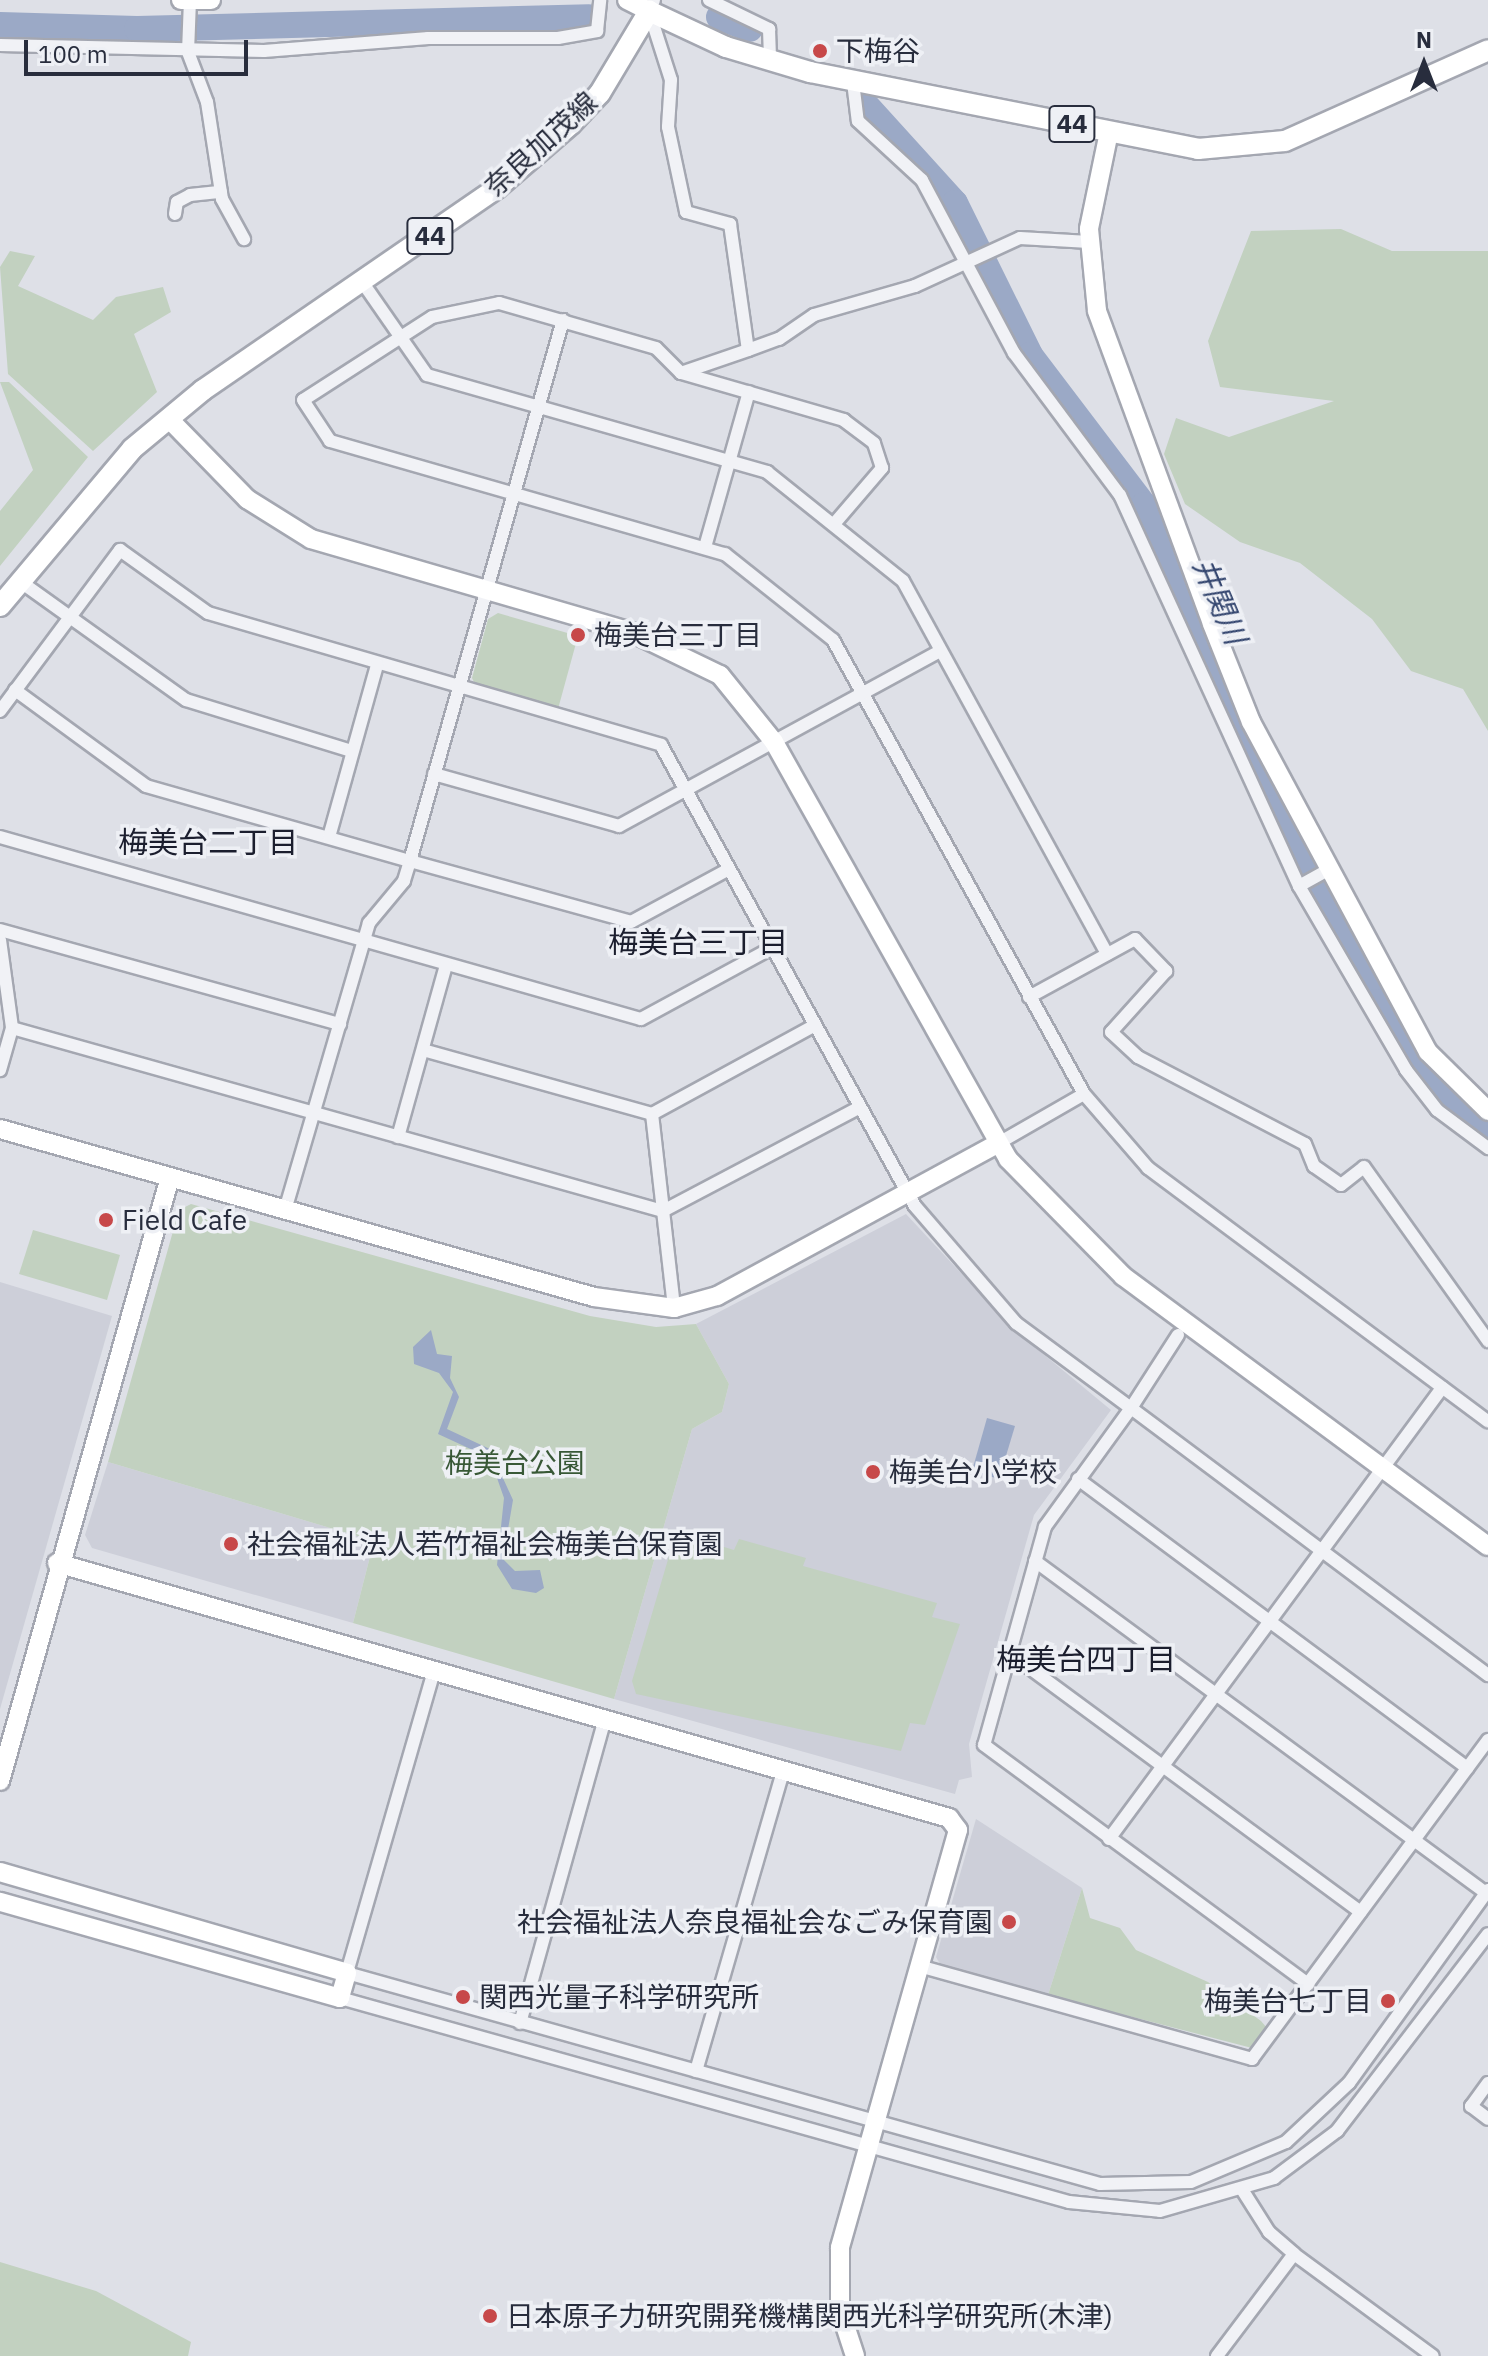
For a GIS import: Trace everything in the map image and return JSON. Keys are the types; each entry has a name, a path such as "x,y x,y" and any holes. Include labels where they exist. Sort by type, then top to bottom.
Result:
{"main road":[{"name":"44","path":"652,6 770,62 853,82 1198,149 1285,141 1488,50"},
{"name":"奈良加茂線","path":"0,606 98,483 169,419 497,188 571,124 600,93 652,6"}],"street":[{"path":"181,0 189,10 188,52 207,102 221,192 244,239"},
{"path":"189,10 211,0"},
{"path":"0,45 188,52 585,34 597,31 600,0"},
{"path":"627,0 652,6 671,80 668,127 686,212 730,224 748,350"},
{"path":"709,0 769,29 770,62"},
{"path":"853,82 858,121 922,180 970,262 1014,353 1120,495 1301,884 1406,1070 1437,1110 1488,1148"},
{"path":"1109,132 1089,242 1097,311 1212,624 1251,722 1323,873 1428,1052 1488,1111"},
{"path":"175,214 177,202 190,195 221,192"},
{"path":"681,373 748,350 814,315 970,262 1020,238 1089,242"},
{"path":"363,283 427,375 767,472 903,581 1107,954"},
{"path":"834,524 882,468 882,454 844,420 681,373 656,348 499,303 432,317 303,400 330,441 725,554 833,640 1084,1094 1148,1168 1488,1421"},
{"path":"285,1211 317,1114 372,917 398,890 410,861 563,320"},
{"path":"705,547 749,392"},
{"path":"169,419 228,483 288,527 485,591 676,648 732,686 774,742 997,1144 1123,1276 1488,1546"},
{"path":"0,711 120,550 208,613 377,665 661,745 907,1193 1016,1323 1488,1675"},
{"path":"21,582 186,700 352,751"},
{"path":"434,774 619,826 940,651"},
{"path":"329,837 377,665"},
{"path":"15,690 146,786 631,922 729,869"},
{"path":"0,837 641,1019 772,948"},
{"path":"1301,884 1323,873"},
{"path":"0,930 340,1024"},
{"path":"1029,997 1135,939 1166,971 1111,1032 1138,1057 1305,1144 1314,1166 1341,1185 1364,1167 1488,1341"},
{"path":"0,940 12,1028 0,1070"},
{"path":"398,1137 446,965"},
{"path":"423,1050 652,1114 815,1025"},
{"path":"12,1028 663,1211 858,1108"},
{"path":"0,1129 594,1297 674,1308 717,1296 1084,1094"},
{"path":"652,1114 674,1308"},
{"path":"0,1781 57,1563 170,1177"},
{"path":"1178,1335 1131,1408 1045,1527 984,1745 1308,1984"},
{"path":"1109,1839 1442,1388"},
{"path":"1078,1479 1467,1768"},
{"path":"0,1872 874,2124 1100,2184 1164,2185 1229,2171 1286,2142 1337,2097 1487,1892 1035,1561"},
{"path":"57,1563 949,1818 958,1830 868,2145 838,2269 840,2310 855,2356"},
{"path":"1008,1652 1361,1912"},
{"path":"340,1998 434,1671"},
{"path":"520,2023 605,1719"},
{"path":"919,1966 1252,2059 1488,1740"},
{"path":"696,2071 784,1769"},
{"path":"0,1902 1110,2210 1160,2211 1243,2191 1274,2178 1337,2131 1488,1934"},
{"path":"1488,2083 1471,2106 1488,2119"},
{"path":"1243,2191 1269,2232 1294,2254 1433,2356"},
{"path":"1217,2356 1294,2254"}],"shaded area":[{"name":"梅美台小学校","path":"906,1214 1013,1329 1111,1410 1034,1515 969,1744 972,1777 959,1780 955,1794 614,1699 692,1429 722,1412 729,1384 696,1324"},
{"path":"0,1282 112,1316 0,1709"},
{"name":"社会福祉法人若竹福祉会梅美台保育園","path":"108,1462 374,1541 353,1623 92,1548 85,1535"},
{"name":"社会福祉法人奈良福祉会なごみ保育園","path":"976,1819 1082,1888 1048,1995 940,1964 936,1957"}],"green space":[{"path":"1341,229 1392,251 1488,251 1488,731 1463,689 1411,671 1372,619 1300,563 1240,542 1185,504 1164,454 1176,418 1229,437 1334,401 1220,387 1208,341 1251,231"},
{"path":"10,251 35,256 18,286 93,320 116,297 163,287 171,312 134,334 157,392 93,451 8,374 0,267"},
{"path":"0,382 9,382 88,457 0,566 0,511 33,470"},
{"path":"498,613 578,636 558,709 476,686 472,678 488,619"},
{"name":"梅美台公園","path":"191,1204 590,1316 656,1327 696,1324 729,1384 722,1412 692,1429 614,1699 353,1623 374,1541 108,1462 179,1210"},
{"path":"33,1230 120,1255 107,1300 19,1274"},
{"path":"688,1536 734,1550 739,1539 806,1558 803,1566 937,1603 932,1617 960,1624 925,1725 910,1723 901,1751 636,1694 632,1681 672,1546 684,1549"},
{"path":"1082,1888 1090,1918 1120,1928 1136,1950 1208,1982 1261,2021 1267,2028 1252,2048 1048,1995"},
{"path":"0,2262 96,2291 191,2342 188,2356 0,2356"}],"water":[{"path":"431,1330 437,1354 452,1356 450,1378 459,1397 447,1429 507,1457 502,1476 513,1500 503,1559 515,1571 540,1570 544,1588 536,1593 512,1589 497,1565 504,1498 490,1458 438,1434 453,1392 439,1373 414,1364 413,1347"},
{"path":"987,1418 1015,1426 999,1479 972,1471"}],"waterway":[{"name":"井関川","path":"0,25 137,29 589,17"},
{"name":"井関川","path":"719,17 750,29"},
{"name":"井関川","path":"866,105 955,203 1030,355 1144,505 1273,808 1376,1002 1414,1071 1488,1137"}],"place":[{"name":"下梅谷","path":"820,51"},
{"name":"梅美台三丁目","path":"578,635"},
{"name":"Field Cafe","path":"106,1220"},
{"name":"梅美台小学校","path":"873,1472"},
{"name":"社会福祉法人若竹福祉会梅美台保育園","path":"231,1544"},
{"name":"社会福祉法人奈良福祉会なごみ保育園","path":"1009,1922"},
{"name":"関西光量子科学研究所","path":"463,1997"},
{"name":"梅美台七丁目","path":"1388,2001"},
{"name":"日本原子力研究開発機構関西光科学研究所(木津)","path":"490,2316"}],"district":[{"name":"梅美台二丁目","path":"208,842"},
{"name":"梅美台三丁目","path":"698,942"},
{"name":"梅美台四丁目","path":"1086,1659"}]}
